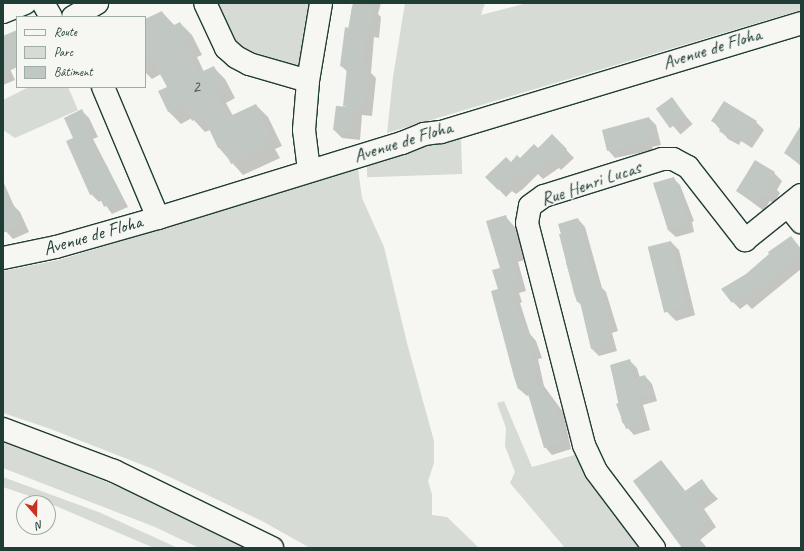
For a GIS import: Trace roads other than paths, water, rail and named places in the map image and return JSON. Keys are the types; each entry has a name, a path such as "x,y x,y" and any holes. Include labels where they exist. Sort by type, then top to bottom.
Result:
{"street":[{"path":"3,12 25,3"},
{"path":"43,3 50,16"},
{"path":"75,16 97,3"},
{"path":"206,3 226,48 236,57 249,64 308,81"},
{"path":"309,170 304,130 308,81 321,3"},
{"name":"Avenue de Floha","path":"3,258 56,247 158,218 309,170 402,143 424,134 441,132 801,22"},
{"path":"104,88 158,218"},
{"name":"Rue Henri Lucas","path":"654,548 596,471 584,445 527,223 530,206 544,196 662,159 673,159 688,167 745,240 797,208"},
{"path":"3,429 114,471 272,548"}]}
